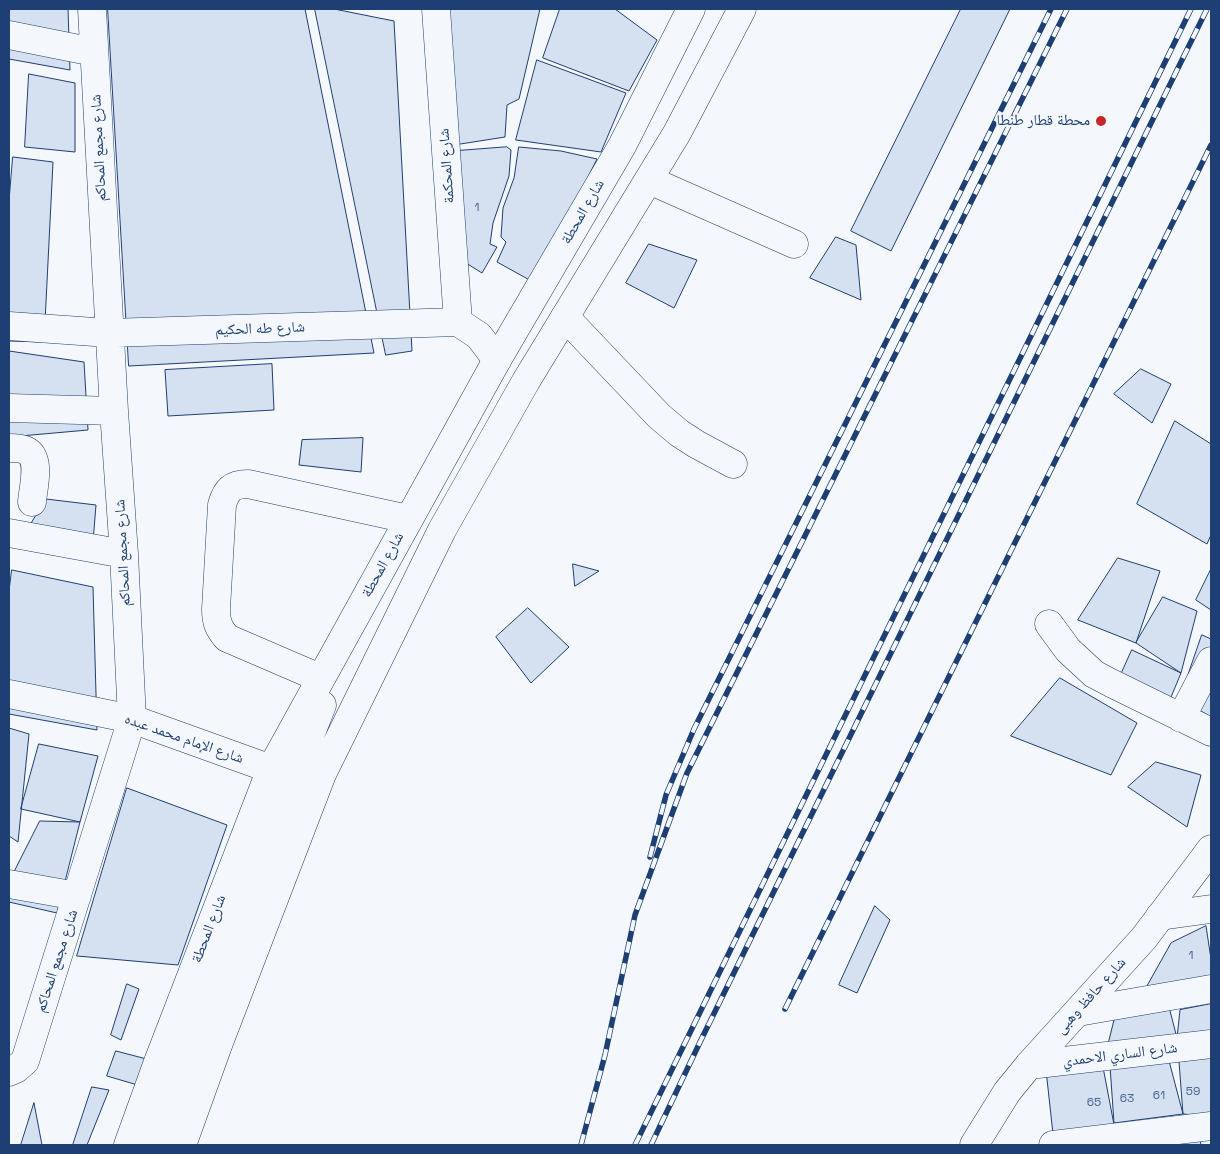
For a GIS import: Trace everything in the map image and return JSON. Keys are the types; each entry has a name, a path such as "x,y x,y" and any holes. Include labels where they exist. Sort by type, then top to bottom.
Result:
{"main road":[{"name":"شارع مجمع المحاكم","path":"9,1072 25,1061 132,718 92,9"},
{"name":"شارع المحكمة","path":"436,9 458,322"},
{"name":"شارع المحطة","path":"128,1145 271,769 497,360 622,146 691,9"},
{"path":"182,1145 322,774 442,530 526,381 677,133 742,9"},
{"path":"9,35 94,52"},
{"path":"649,180 794,244"},
{"path":"565,317 659,416 690,441 733,464"},
{"path":"458,322 479,336 497,360"},
{"name":"شارع طه الحكيم","path":"9,326 109,333 458,322"},
{"path":"9,408 114,411"},
{"path":"9,448 24,449 34,461 32,502"},
{"path":"320,678 231,640 220,630 216,619 216,609 222,505 225,496 230,489 239,484 248,484 408,519"},
{"path":"9,533 124,554"},
{"path":"155,1145 292,780 366,597"},
{"path":"1049,624 1068,650 1094,674 1211,732"},
{"path":"1181,718 1211,661"},
{"name":"شارع الإمام محمد عبده","path":"9,694 132,718 271,769"},
{"name":"شارع حافظ وهبى","path":"974,1145 1007,1092 1028,1065 1144,938 1211,849"},
{"path":"9,884 77,896"},
{"path":"1160,916 1211,909"},
{"path":"1078,1012 1211,989"},
{"name":"شارع الساري الاحمدي","path":"1028,1065 1211,1044"},
{"path":"957,1145 1007,1092"},
{"path":"1053,1145 1211,1126"}],"building":[{"path":"10,9 68,9 70,70 9,59"},
{"path":"108,9 305,9 374,353 129,366"},
{"path":"315,9 334,9 394,21 412,351 386,355"},
{"path":"448,9 540,9 519,99 507,105 505,137 454,145"},
{"path":"560,9 615,9 657,40 629,91 543,58"},
{"path":"961,9 1010,9 891,251 851,231"},
{"path":"537,60 626,93 601,152 516,140"},
{"path":"29,74 75,83 75,152 25,147"},
{"path":"507,147 511,150 509,176 493,223 490,244 497,247 482,273 466,263 457,151"},
{"path":"519,147 561,151 597,159 535,283 497,262 506,242 501,237 503,208 514,178"},
{"path":"13,157 53,162 44,342 9,341 9,201"},
{"path":"836,237 856,245 861,300 810,278"},
{"path":"649,244 697,260 674,308 626,283"},
{"path":"9,351 84,362 88,430 9,437"},
{"path":"272,364 274,410 168,416 165,370"},
{"path":"1141,369 1171,384 1152,423 1114,394"},
{"path":"1175,421 1211,444 1211,535 1207,544 1137,504"},
{"path":"363,438 361,472 299,465 302,440"},
{"path":"46,499 96,505 93,542 31,524"},
{"path":"1118,558 1160,571 1136,643 1078,620"},
{"path":"573,564 599,571 575,586"},
{"path":"1211,569 1211,610 1196,600"},
{"path":"12,570 93,587 97,730 9,714 9,591"},
{"path":"1163,597 1197,611 1181,673 1136,643"},
{"path":"528,608 569,647 531,683 496,637"},
{"path":"1202,635 1211,639 1211,717 1180,699"},
{"path":"1132,650 1181,673 1169,702 1119,679"},
{"path":"1060,678 1137,723 1111,775 1011,736"},
{"path":"9,728 29,734 18,842 9,836"},
{"path":"39,744 98,756 80,822 21,809"},
{"path":"1156,762 1201,775 1187,827 1128,787"},
{"path":"127,788 227,825 178,965 77,956"},
{"path":"40,821 80,822 57,913 9,902 9,882"},
{"path":"875,906 890,920 857,993 839,985"},
{"path":"1206,926 1211,959 1211,980 1143,993 1171,943"},
{"path":"127,984 139,989 121,1040 111,1035"},
{"path":"1168,1003 1177,1038 1105,1056 1115,1016"},
{"path":"1211,1004 1211,1033 1177,1038 1180,1010"},
{"path":"116,1051 158,1062 141,1086 107,1076"},
{"path":"1168,1057 1183,1114 1114,1123 1110,1066"},
{"path":"1211,1058 1211,1116 1183,1114 1179,1062"},
{"path":"1103,1067 1115,1130 1053,1134 1046,1070"},
{"path":"92,1087 109,1090 87,1145 73,1145"},
{"path":"34,1103 42,1145 21,1145"},
{"path":"1200,1140 1201,1145 1155,1145"}],"railway":[{"path":"650,857 666,795 694,729 1051,9"},
{"path":"581,1145 605,1055 635,915 687,773 1067,9"},
{"path":"635,1145 1191,9"},
{"path":"651,1145 1207,9"},
{"path":"785,1009 1211,145"}],"place":[{"name":"محطة قطار طنطا","path":"1101,121"}]}
